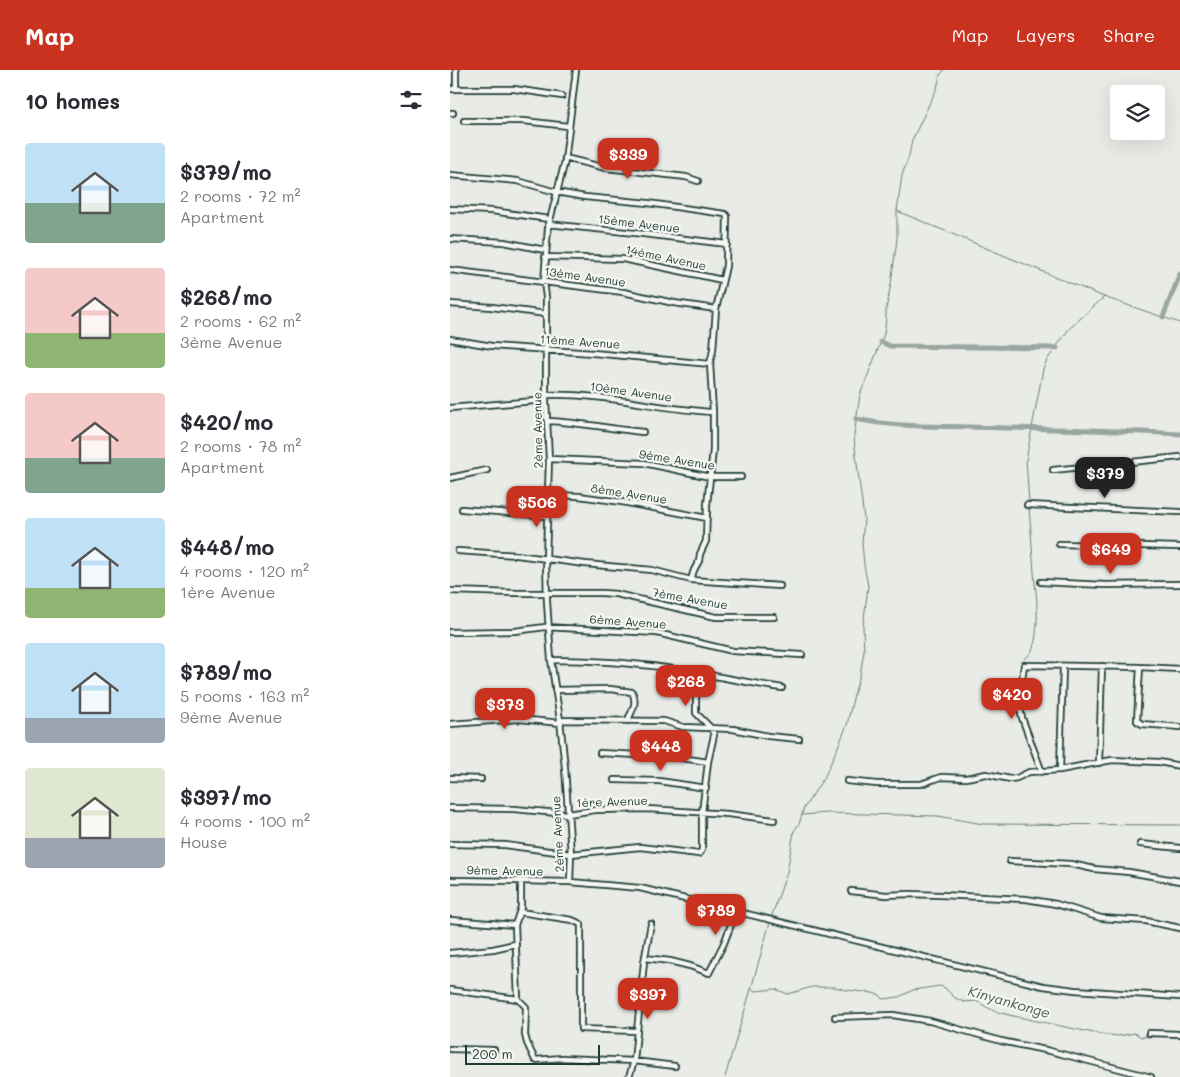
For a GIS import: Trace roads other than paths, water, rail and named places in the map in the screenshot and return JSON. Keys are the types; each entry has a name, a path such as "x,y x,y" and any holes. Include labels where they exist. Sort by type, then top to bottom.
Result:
{"street":[{"path":"456,70 453,89 514,89 562,96"},
{"name":"2ème Avenue","path":"570,882 571,854 568,814 560,722 551,660 546,593 549,459 544,282 545,250 549,221 565,158 576,70"},
{"path":"464,121 524,122 568,126"},
{"path":"565,158 575,159 598,167 686,177 698,181"},
{"path":"450,175 518,181 556,192 598,199 725,214 727,216 726,266 716,309 710,364 713,412 712,460 706,541 691,580"},
{"name":"15ème Avenue","path":"450,209 492,211 549,221 727,244"},
{"path":"450,238 504,242 545,250"},
{"name":"14ème Avenue","path":"545,257 623,258 722,280"},
{"name":"13ème Avenue","path":"450,270 623,292 716,309"},
{"path":"450,304 546,314"},
{"name":"11ème Avenue","path":"450,340 492,346 710,364"},
{"name":"10ème Avenue","path":"450,408 546,398 603,396 647,405 713,412"},
{"path":"547,420 568,421 612,429 643,432"},
{"path":"1053,470 1180,457"},
{"name":"9ème Avenue","path":"549,459 654,464 710,477 741,477"},
{"path":"450,478 487,470"},
{"name":"8ème Avenue","path":"548,495 579,496 707,518"},
{"path":"1029,505 1180,512"},
{"path":"462,509 547,516"},
{"path":"1059,544 1180,548"},
{"path":"458,551 652,570 691,580 780,586"},
{"path":"1041,582 1105,585 1180,584"},
{"path":"450,591 546,593"},
{"name":"7ème Avenue","path":"546,593 616,594 716,616 774,617"},
{"name":"6ème Avenue","path":"450,632 515,631 548,627 662,634 732,651 802,655"},
{"path":"551,660 620,662 696,672 782,688"},
{"path":"1042,772 1022,718 1019,693 1024,665 1180,669"},
{"path":"1060,770 1063,666"},
{"path":"1098,763 1102,666"},
{"path":"1140,667 1137,721 1142,724 1180,727"},
{"path":"450,844 505,845 571,854 640,846 699,854 702,850 701,827 708,762 714,735 711,728 696,713 696,672"},
{"path":"555,690 629,690 635,699 634,709 628,721"},
{"path":"450,724 519,719 560,722 664,721 679,727 733,729 768,736 799,739"},
{"path":"600,753 675,757 708,762"},
{"path":"847,781 877,784 921,784 941,777 966,778 986,774 1010,779 1029,772 1060,770 1126,760 1159,762 1180,766"},
{"path":"450,778 481,779"},
{"path":"614,780 659,781 706,788"},
{"name":"1ère Avenue","path":"450,808 514,809 568,814 595,810 630,809 744,815 774,820"},
{"path":"1140,844 1180,848"},
{"path":"1010,861 1071,864 1180,881"},
{"name":"9ème Avenue","path":"450,880 570,882 640,888 772,922 1057,989 1180,997"},
{"path":"518,999 515,925 520,912 521,882"},
{"path":"851,891 886,895 933,894 1026,899 1056,904 1101,918 1146,921 1180,928"},
{"path":"520,912 572,920 581,924 581,1029 637,1031"},
{"path":"645,958 670,961 708,973 736,912"},
{"path":"450,920 515,925"},
{"path":"629,1077 634,1060 645,958 652,924"},
{"path":"450,952 493,949 515,944"},
{"path":"450,990 518,999 526,1007 525,1035 535,1060 562,1058 634,1060 675,1066"},
{"path":"835,1017 893,1015 930,1021 1000,1041 1050,1051 1151,1077"},
{"path":"1149,1033 1180,1034"},
{"path":"450,1049 494,1050"}],"waterway":[{"path":"771,918 787,872 794,831 799,824 804,808 825,776 840,742 847,725 860,675 864,651 863,627 868,586 862,543 864,519 854,436 860,395 884,334 897,239 897,211 902,175 909,156 912,140 937,88 940,75 944,70"},
{"path":"897,211 1104,297 1180,323"},
{"path":"1163,317 1180,274"},
{"path":"1029,503 1026,460 1043,369 1047,360 1069,329 1104,297"},
{"path":"881,342 890,346 1057,348"},
{"path":"856,419 913,426 1101,430 1180,434"},
{"path":"1024,659 1030,655 1033,648 1037,621 1029,507"},
{"path":"802,815 827,813 938,816 983,824 1180,825"},
{"path":"751,989 770,922"},
{"name":"Kinyankonge","path":"725,1077 751,989 756,991 775,989 788,994 812,987 835,987 873,993 880,995 883,999 899,997 913,990 940,986 945,988 955,998 964,1002 976,1001 994,1011 1094,1033 1118,1036 1135,1033 1141,1037 1179,1036"}]}
